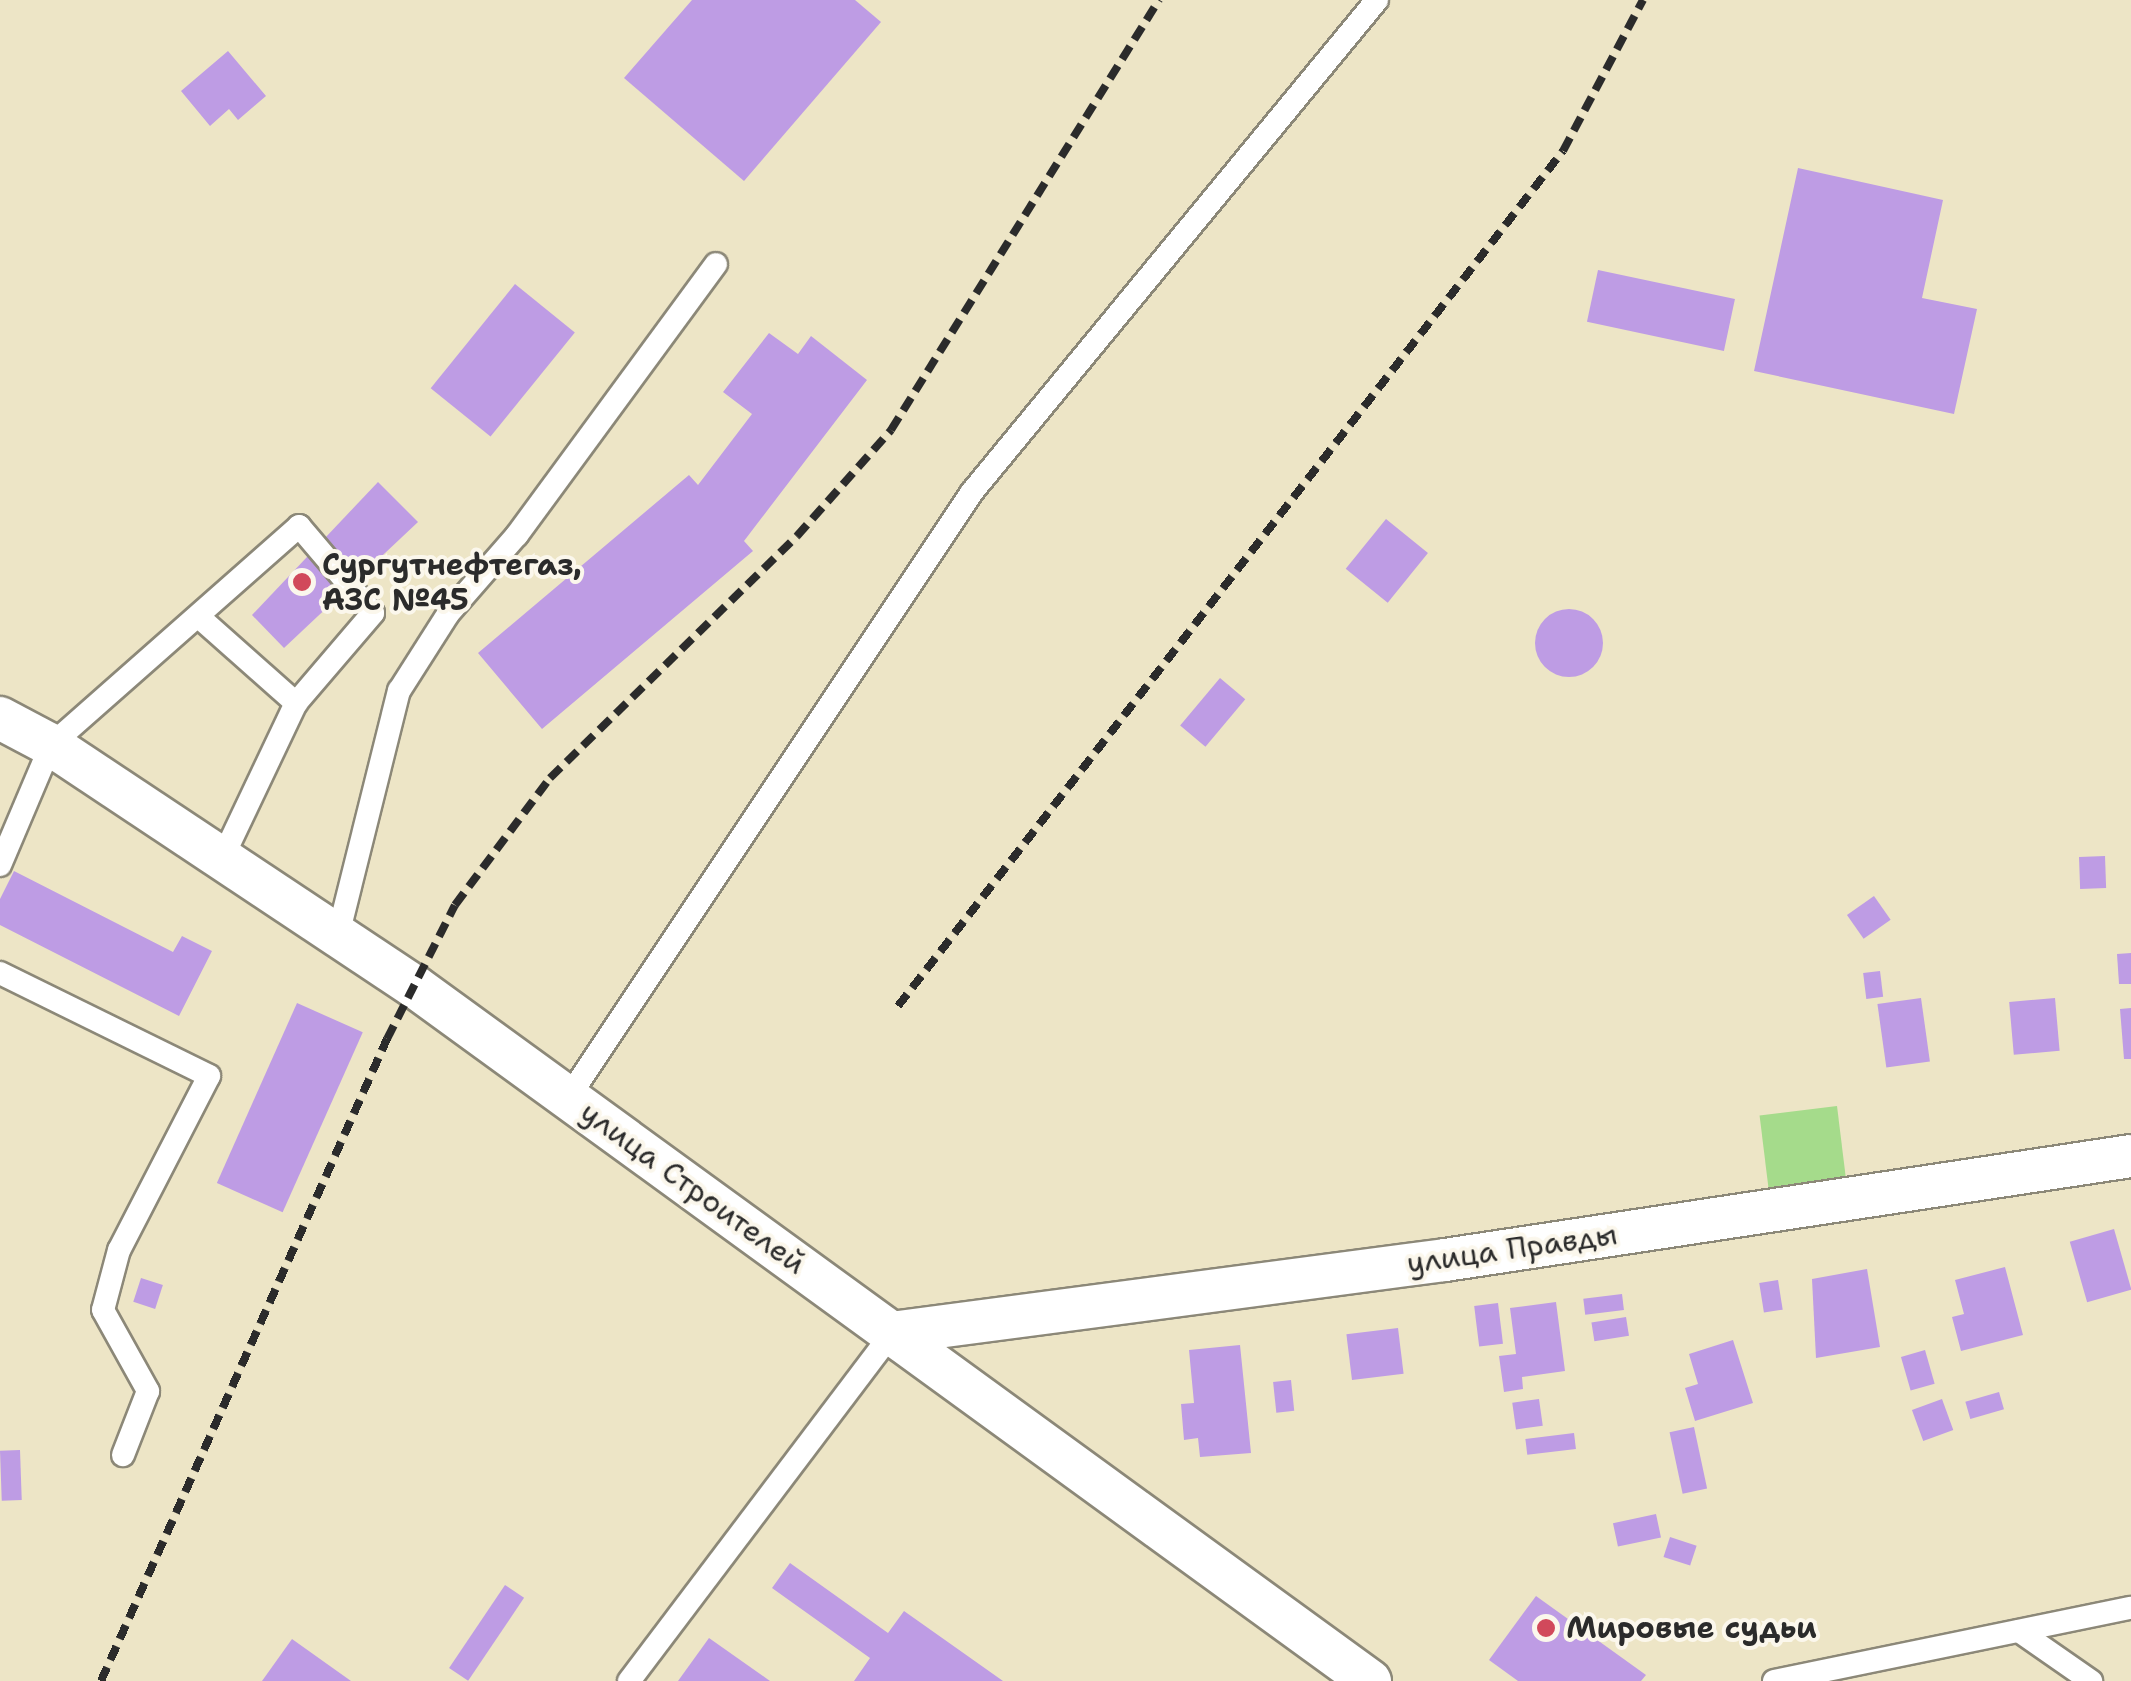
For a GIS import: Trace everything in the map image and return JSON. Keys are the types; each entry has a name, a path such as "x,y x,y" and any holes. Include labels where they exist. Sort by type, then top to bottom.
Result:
{"street":[{"name":"улица Строителей","path":"0,718 51,745 338,935 1370,1681"},
{"name":"улица Правды","path":"892,1333 1464,1258 2131,1156"}],"lane":[{"path":"568,1098 972,492 1376,0"},
{"path":"338,935 399,691 448,614 517,534 716,264"},
{"path":"0,865 51,745 300,526 372,613 296,703 223,856"},
{"path":"199,616 296,703"},
{"path":"0,973 209,1076 119,1250 103,1310 148,1392 123,1455"},
{"path":"629,1681 892,1333"},
{"path":"1774,1681 2131,1608"},
{"path":"2018,1631 2091,1681"}],"green space":[{"path":"1837,1106 1846,1178 1768,1188 1760,1116"}],"building":[{"path":"692,0 855,0 881,22 744,181 624,78"},
{"path":"228,51 266,96 238,120 229,109 210,126 181,91"},
{"path":"1798,168 1943,200 1922,298 1977,309 1954,414 1754,371"},
{"path":"1598,270 1735,299 1724,351 1587,322"},
{"path":"515,284 575,332 491,437 431,388"},
{"path":"769,333 798,354 811,336 867,380 744,541 753,551 542,729 478,653 689,475 698,485 752,414 723,392"},
{"path":"378,482 418,522 284,648 252,615"},
{"path":"1386,519 1428,553 1388,603 1346,569"},
{"path":"1569,609 1593,619 1603,643 1593,667 1569,677 1545,667 1535,643 1545,619"},
{"path":"1220,678 1245,699 1205,747 1180,725"},
{"path":"2105,856 2106,888 2080,889 2079,857"},
{"path":"14,871 173,952 182,936 212,951 179,1016 0,925 0,899"},
{"path":"1874,896 1891,920 1864,939 1847,915"},
{"path":"2131,953 2131,984 2119,984 2117,954"},
{"path":"1880,971 1883,997 1866,999 1863,973"},
{"path":"1921,998 1930,1061 1886,1068 1877,1004"},
{"path":"2055,998 2060,1051 2014,1055 2009,1002"},
{"path":"297,1003 363,1032 283,1212 217,1183"},
{"path":"2131,1008 2131,1059 2124,1059 2120,1009"},
{"path":"2114,1229 2131,1290 2087,1302 2070,1242"},
{"path":"2005,1267 2023,1335 1961,1351 1952,1317 1964,1314 1955,1280"},
{"path":"1867,1269 1880,1347 1816,1358 1812,1279"},
{"path":"141,1278 163,1285 155,1309 133,1302"},
{"path":"1778,1280 1783,1310 1764,1313 1759,1283"},
{"path":"1622,1294 1624,1310 1585,1315 1583,1299"},
{"path":"1556,1302 1565,1371 1522,1377 1523,1389 1504,1392 1499,1356 1516,1354 1510,1308"},
{"path":"1498,1303 1503,1344 1479,1347 1474,1306"},
{"path":"1626,1317 1629,1336 1594,1341 1591,1322"},
{"path":"1398,1328 1404,1374 1352,1380 1346,1334"},
{"path":"1733,1340 1753,1403 1695,1421 1685,1388 1698,1384 1689,1354"},
{"path":"1240,1345 1251,1453 1200,1457 1198,1438 1184,1440 1181,1404 1194,1403 1189,1350"},
{"path":"1925,1350 1935,1384 1911,1391 1901,1357"},
{"path":"1291,1380 1294,1411 1276,1413 1273,1382"},
{"path":"1999,1392 2004,1409 1970,1419 1965,1402"},
{"path":"1539,1399 1543,1426 1516,1429 1512,1403"},
{"path":"1942,1399 1953,1430 1923,1441 1912,1410"},
{"path":"1694,1427 1707,1489 1683,1494 1670,1432"},
{"path":"1574,1433 1576,1449 1527,1455 1525,1439"},
{"path":"20,1450 22,1500 2,1501 0,1451"},
{"path":"1656,1514 1661,1537 1618,1547 1613,1523"},
{"path":"1670,1537 1697,1546 1690,1566 1664,1557"},
{"path":"790,1563 888,1633 904,1611 1003,1681 854,1681 870,1658 772,1588"},
{"path":"505,1585 524,1598 468,1681 449,1668"},
{"name":"Мировые судьи","path":"1536,1596 1646,1675 1641,1681 1518,1681 1489,1660"},
{"path":"709,1638 770,1681 678,1681"},
{"path":"292,1639 351,1681 262,1681"}],"railway":[{"path":"101,1681 387,1039 455,905 550,778 797,536 891,430 1159,0"},
{"path":"898,1006 1563,151 1643,0"}],"place":[{"name":"Сургутнефтегаз, АЗС №45","path":"302,582"},
{"name":"Мировые судьи","path":"1546,1628"}]}
